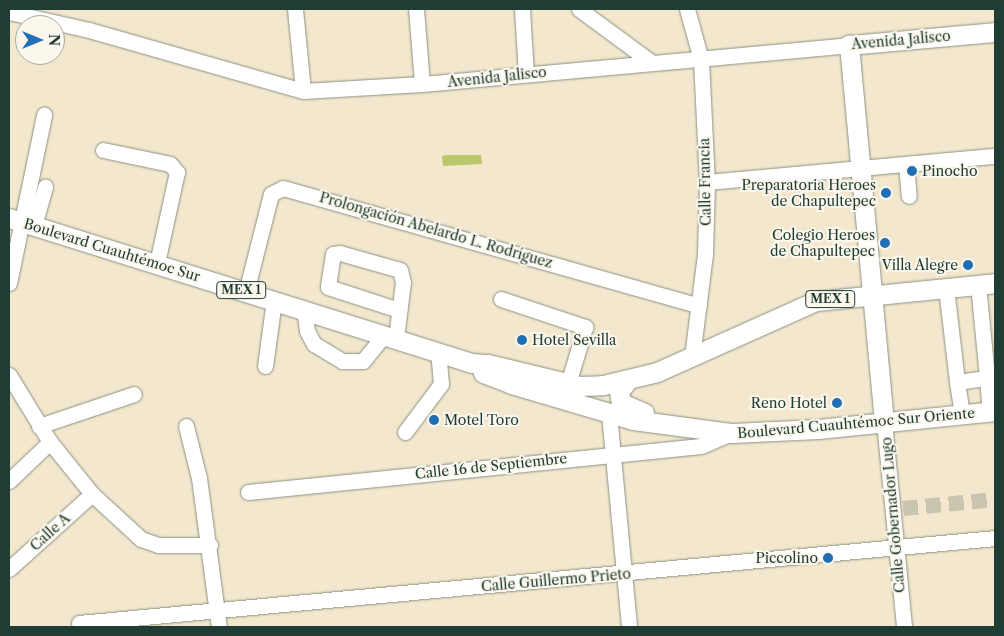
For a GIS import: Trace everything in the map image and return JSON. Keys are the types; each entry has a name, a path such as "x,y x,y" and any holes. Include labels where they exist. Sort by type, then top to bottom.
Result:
{"main road":[{"name":"Avenida Jalisco","path":"849,45 995,32"},
{"name":"Calle Gobernador Lugo","path":"849,45 884,422"},
{"name":"Boulevard Cuauhtémoc Sur","path":"22,222 390,336 472,364 488,364 568,384 603,385 628,380"},
{"name":"MEX 1","path":"628,380 692,357 816,301 987,284"},
{"name":"Boulevard Cuauhtémoc Sur","path":"472,364 484,374 511,384 609,414 658,425"},
{"path":"628,380 619,391 621,403 649,416 658,425"},
{"name":"Boulevard Cuauhtémoc Sur Oriente","path":"658,425 732,433 776,433 993,412"}],"street":[{"path":"295,9 303,92"},
{"path":"416,9 422,84"},
{"path":"522,9 526,74"},
{"path":"578,9 651,62"},
{"name":"Calle Francia","path":"687,9 701,60 707,182 705,254 692,357"},
{"name":"Avenida Jalisco","path":"9,12 89,30 303,92 422,84 651,62 701,60 849,45"},
{"path":"9,283 22,222 38,195 44,115"},
{"path":"103,150 170,164 177,172 157,263"},
{"path":"707,182 995,156"},
{"path":"906,164 909,196"},
{"name":"Prolongación Abelardo L. Rodríguez","path":"246,292 271,194 284,188 699,306"},
{"path":"304,310 307,331 314,344 342,361 363,361 390,336 400,310 403,282 400,270 340,252 333,254 328,287 400,310"},
{"path":"987,284 987,378 993,412"},
{"path":"946,288 962,414"},
{"path":"502,299 585,327 568,384"},
{"path":"265,366 274,300"},
{"path":"405,432 441,384 438,352"},
{"path":"9,375 50,442 92,494 147,542 210,545"},
{"path":"957,382 987,378"},
{"path":"39,426 134,394"},
{"path":"609,414 611,454 629,627"},
{"name":"Calle Gobernador Lugo","path":"884,422 898,508 896,547 904,627"},
{"path":"186,426 199,478 210,545 219,627"},
{"name":"Calle 16 de Septiembre","path":"248,492 701,446 712,444 732,433"},
{"path":"9,481 50,442"},
{"name":"Calle A","path":"9,569 92,494"},
{"name":"Calle Guillermo Prieto","path":"79,623 118,624 217,611 995,538"}],"green space":[{"path":"481,155 482,164 443,166 442,156"}],"tunnel":[{"path":"903,508 995,499"}],"place":[{"name":"Pinocho","path":"912,171"},
{"name":"Preparatoria Heroes de Chapultepec","path":"886,193"},
{"name":"Colegio Heroes de Chapultepec","path":"885,243"},
{"name":"Villa Alegre","path":"968,265"},
{"name":"Hotel Sevilla","path":"522,340"},
{"name":"Reno Hotel","path":"837,403"},
{"name":"Motel Toro","path":"434,420"},
{"name":"Piccolino","path":"828,558"}]}
